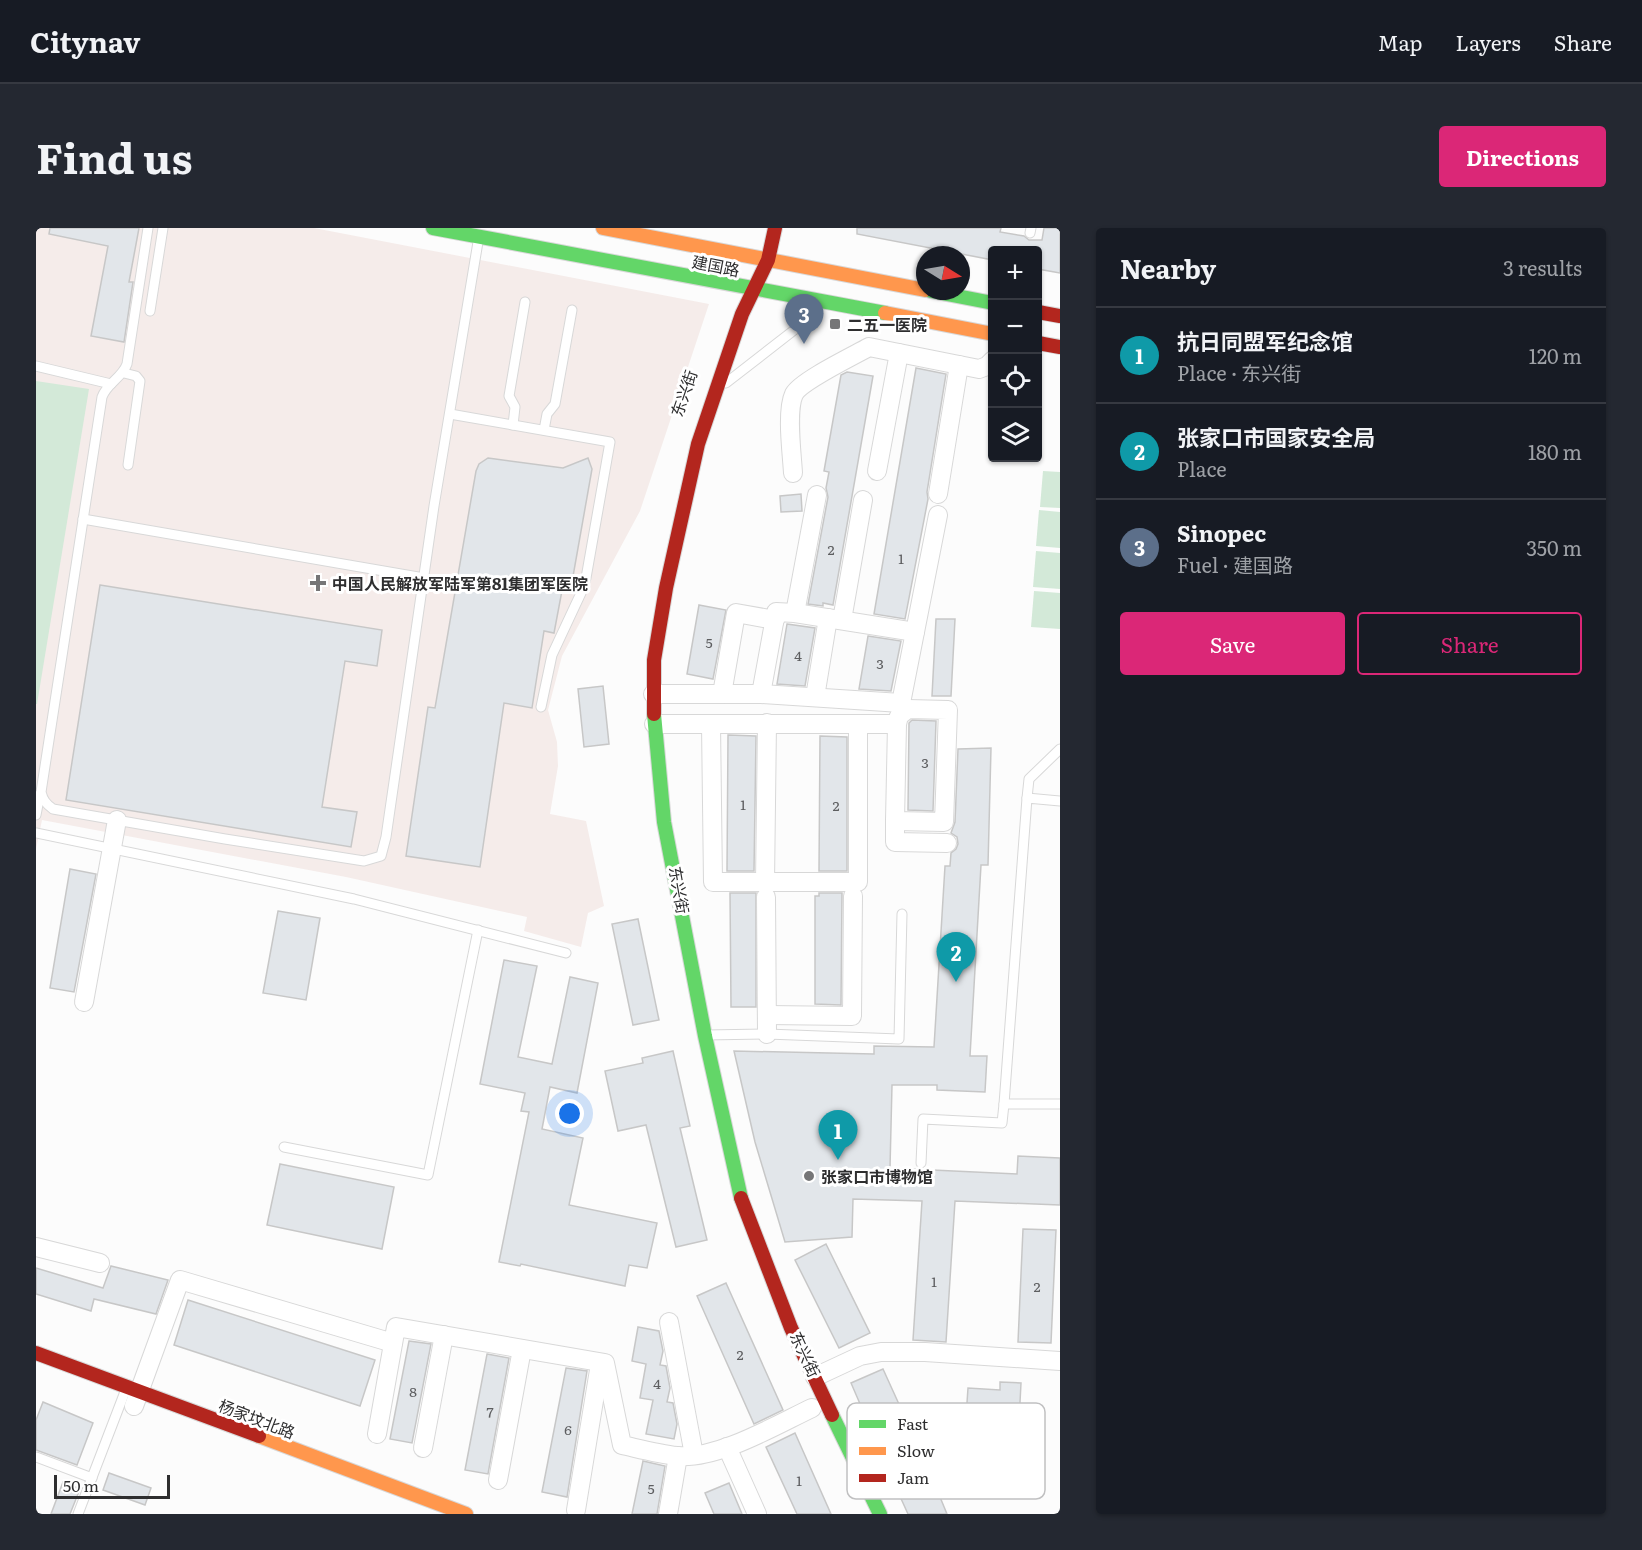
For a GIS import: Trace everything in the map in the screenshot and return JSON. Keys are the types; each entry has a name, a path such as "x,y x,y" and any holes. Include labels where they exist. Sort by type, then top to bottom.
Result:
{"main road":[{"name":"建国路","path":"433,228 479,237 745,266 768,260 916,288"},
{"name":"建国路","path":"607,228 745,266"},
{"name":"东兴街","path":"775,228 768,260 742,314 713,390 698,444 666,588 654,660 654,724 664,822 705,1036 740,1197 791,1328 810,1396 847,1458"},
{"name":"建国路","path":"745,266 754,289 988,333"},
{"path":"731,301 745,266"},
{"path":"970,299 988,302"},
{"path":"1042,313 1060,316"},
{"path":"1042,344 1060,347"},
{"name":"东兴街","path":"640,654 641,718 652,824 679,976"},
{"name":"杨家坟北路","path":"36,1353 129,1399 466,1514"},
{"name":"东兴街","path":"871,1499 880,1514"}],"street":[{"path":"793,473 791,408 796,391 807,382 869,347 979,369 988,365"},
{"path":"878,471 899,353"},
{"path":"938,494 959,365"},
{"path":"795,613 817,495"},
{"path":"815,697 863,500"},
{"path":"653,694 761,694 901,703 938,515"},
{"path":"761,694 776,612 915,632"},
{"path":"722,694 736,613 775,620"},
{"path":"895,820 944,822 948,710 908,709 899,716 895,820 895,842 947,843"},
{"path":"767,723 765,890 767,1034"},
{"path":"711,724 712,882 765,890 858,882 858,723"},
{"path":"654,724 897,724"},
{"path":"84,1002 117,820"},
{"path":"767,1015 852,1016 853,896"},
{"path":"36,1247 100,1263"},
{"path":"129,1399 180,1280 393,1343"},
{"path":"668,1514 686,1456 669,1322"},
{"path":"377,1434 396,1327 605,1363 622,1445 686,1456 703,1455 727,1447 810,1396 860,1356 881,1352 925,1352 1060,1361"},
{"path":"423,1448 444,1335"},
{"path":"498,1480 522,1349"},
{"path":"576,1510 601,1362"},
{"path":"727,1447 756,1514"}],"lane":[{"path":"36,815 102,398 105,389 124,373 129,354 148,228"},
{"path":"150,310 163,228"},
{"path":"41,792 46,805 52,809 364,861 381,856 386,837 424,578 479,237"},
{"path":"713,390 798,327 804,317 807,299"},
{"path":"513,424 515,407 509,396 525,302"},
{"path":"544,430 547,414 555,404 572,310"},
{"path":"36,366 111,384"},
{"path":"124,373 136,376 140,381 128,465"},
{"path":"450,414 610,441 586,579 552,655 541,707"},
{"path":"83,519 424,578"},
{"path":"921,1163 923,1119 1002,1123 1029,779 1060,749"},
{"path":"1027,798 1060,801"},
{"path":"36,833 354,899 566,953"},
{"path":"705,1036 767,1034 899,1039 902,914"},
{"path":"284,1147 428,1174 478,930"},
{"path":"1004,1104 1060,1104"},
{"path":"78,1514 129,1399"},
{"path":"36,1457 92,1478"}],"shaded area":[{"name":"中国人民解放军陆军第81集团军医院","path":"36,228 314,228 709,304 640,511 562,656 548,710 557,742 558,766 550,814 586,821 604,906 588,913 581,947 524,931 527,917 346,877 42,820 36,849"}],"green space":[{"path":"36,381 89,389 37,704 36,704"},
{"path":"1043,471 1060,472 1060,508 1040,507"},
{"path":"1039,510 1060,512 1060,548 1036,546"},
{"path":"1036,551 1060,553 1060,589 1033,587"},
{"path":"1034,591 1060,593 1060,629 1031,627"}],"building":[{"path":"50,228 139,228 129,282 133,282 124,342 91,336 108,246 49,234"},
{"path":"857,228 1001,228 1000,232 1024,236 1029,240 1042,240 1044,228 1060,228 1060,273 1042,270 1042,246 988,246 988,259 970,256 970,246 920,246 857,234"},
{"path":"916,368 946,374 927,492 928,499 905,619 874,614"},
{"path":"847,372 873,376 833,605 808,604 828,497 826,488 829,472 824,471 841,375"},
{"path":"488,458 563,468 588,458 592,469 572,582 564,580 554,633 544,631 532,708 504,703 480,867 406,856 428,707 435,708 476,471 479,464"},
{"path":"801,494 802,511 781,512 780,496"},
{"path":"100,585 382,630 377,666 345,661 322,807 357,812 351,847 66,800"},
{"path":"699,605 726,610 713,679 687,674"},
{"path":"936,619 955,619 951,696 932,696"},
{"path":"787,624 815,628 805,686 777,684"},
{"path":"868,636 901,641 891,691 859,689"},
{"path":"603,686 609,744 584,747 578,689"},
{"path":"912,720 936,721 933,811 908,810 909,723"},
{"path":"728,735 756,736 754,871 727,871"},
{"path":"820,736 847,737 847,871 819,871"},
{"path":"991,748 988,865 981,865 970,1056 987,1056 985,1092 937,1090 937,1085 892,1085 890,1168 1017,1174 1018,1156 1060,1158 1060,1205 955,1201 946,1342 913,1340 922,1201 853,1199 852,1237 785,1242 755,1142 734,1051 874,1054 874,1046 934,1047 945,866 950,866 951,853 958,844 957,837 951,833 955,822 958,749"},
{"path":"70,869 96,874 74,992 50,988"},
{"path":"730,893 756,893 756,1007 731,1007"},
{"path":"819,893 842,893 841,1005 815,1004 815,896 819,896"},
{"path":"278,911 320,918 306,1000 263,993"},
{"path":"638,919 659,1020 633,1025 612,924"},
{"path":"504,960 537,966 518,1057 552,1064 570,977 598,983 577,1093 550,1087 542,1129 583,1138 569,1205 657,1223 647,1268 629,1265 625,1286 521,1264 520,1266 499,1262 529,1112 521,1111 525,1093 480,1084"},
{"path":"673,1051 690,1126 680,1128 707,1240 676,1247 646,1125 618,1131 605,1071 643,1063 642,1058"},
{"path":"280,1164 394,1187 382,1249 267,1225"},
{"path":"1023,1229 1056,1230 1051,1343 1018,1342"},
{"path":"826,1244 870,1333 839,1348 795,1260"},
{"path":"111,1266 168,1280 156,1314 94,1299 91,1311 36,1294 36,1268 103,1288"},
{"path":"726,1283 783,1410 754,1424 697,1296"},
{"path":"188,1300 375,1360 360,1406 174,1345"},
{"path":"638,1327 659,1331 663,1351 660,1365 666,1366 670,1388 667,1402 673,1403 677,1424 674,1439 646,1434 653,1400 640,1398 646,1364 632,1361"},
{"path":"409,1341 431,1344 412,1443 390,1439"},
{"path":"487,1354 509,1358 488,1474 465,1470"},
{"path":"566,1368 587,1371 567,1497 542,1492"},
{"path":"883,1369 898,1403 860,1403 851,1383"},
{"path":"1000,1382 1021,1383 1020,1403 967,1403 968,1388 1000,1390"},
{"path":"43,1402 93,1423 77,1465 36,1450 36,1420"},
{"path":"795,1433 831,1514 797,1514 766,1447"},
{"path":"643,1461 665,1466 657,1514 632,1514"},
{"path":"109,1473 151,1488 145,1505 103,1490"},
{"path":"63,1482 80,1489 70,1514 51,1514"},
{"path":"729,1483 742,1514 714,1514 705,1493"},
{"path":"901,1499 941,1499 947,1514 908,1514"}],"traffic: fast":[{"path":"433,228 885,313"},
{"path":"970,299 988,302"},
{"path":"654,714 664,822 705,1036 741,1198"},
{"path":"832,1415 847,1446"},
{"path":"873,1499 880,1514"}],"traffic: slow":[{"path":"603,228 916,288"},
{"path":"885,313 988,333"},
{"path":"259,1436 466,1514"}],"traffic: jam":[{"path":"654,714 654,660 666,588 698,444 742,314 768,260 775,228"},
{"path":"1042,313 1060,316"},
{"path":"1042,344 1060,347"},
{"path":"741,1198 791,1328 832,1415"},
{"path":"36,1353 259,1436"}],"place":[{"name":"二五一医院","path":"835,324"},
{"name":"Sinopec","path":"804,344"},
{"name":"中国人民解放军陆军第81集团军医院","path":"318,583"},
{"name":"张家口市国家安全局","path":"956,982"},
{"name":"抗日同盟军纪念馆","path":"838,1160"},
{"name":"张家口市博物馆","path":"809,1176"}]}
